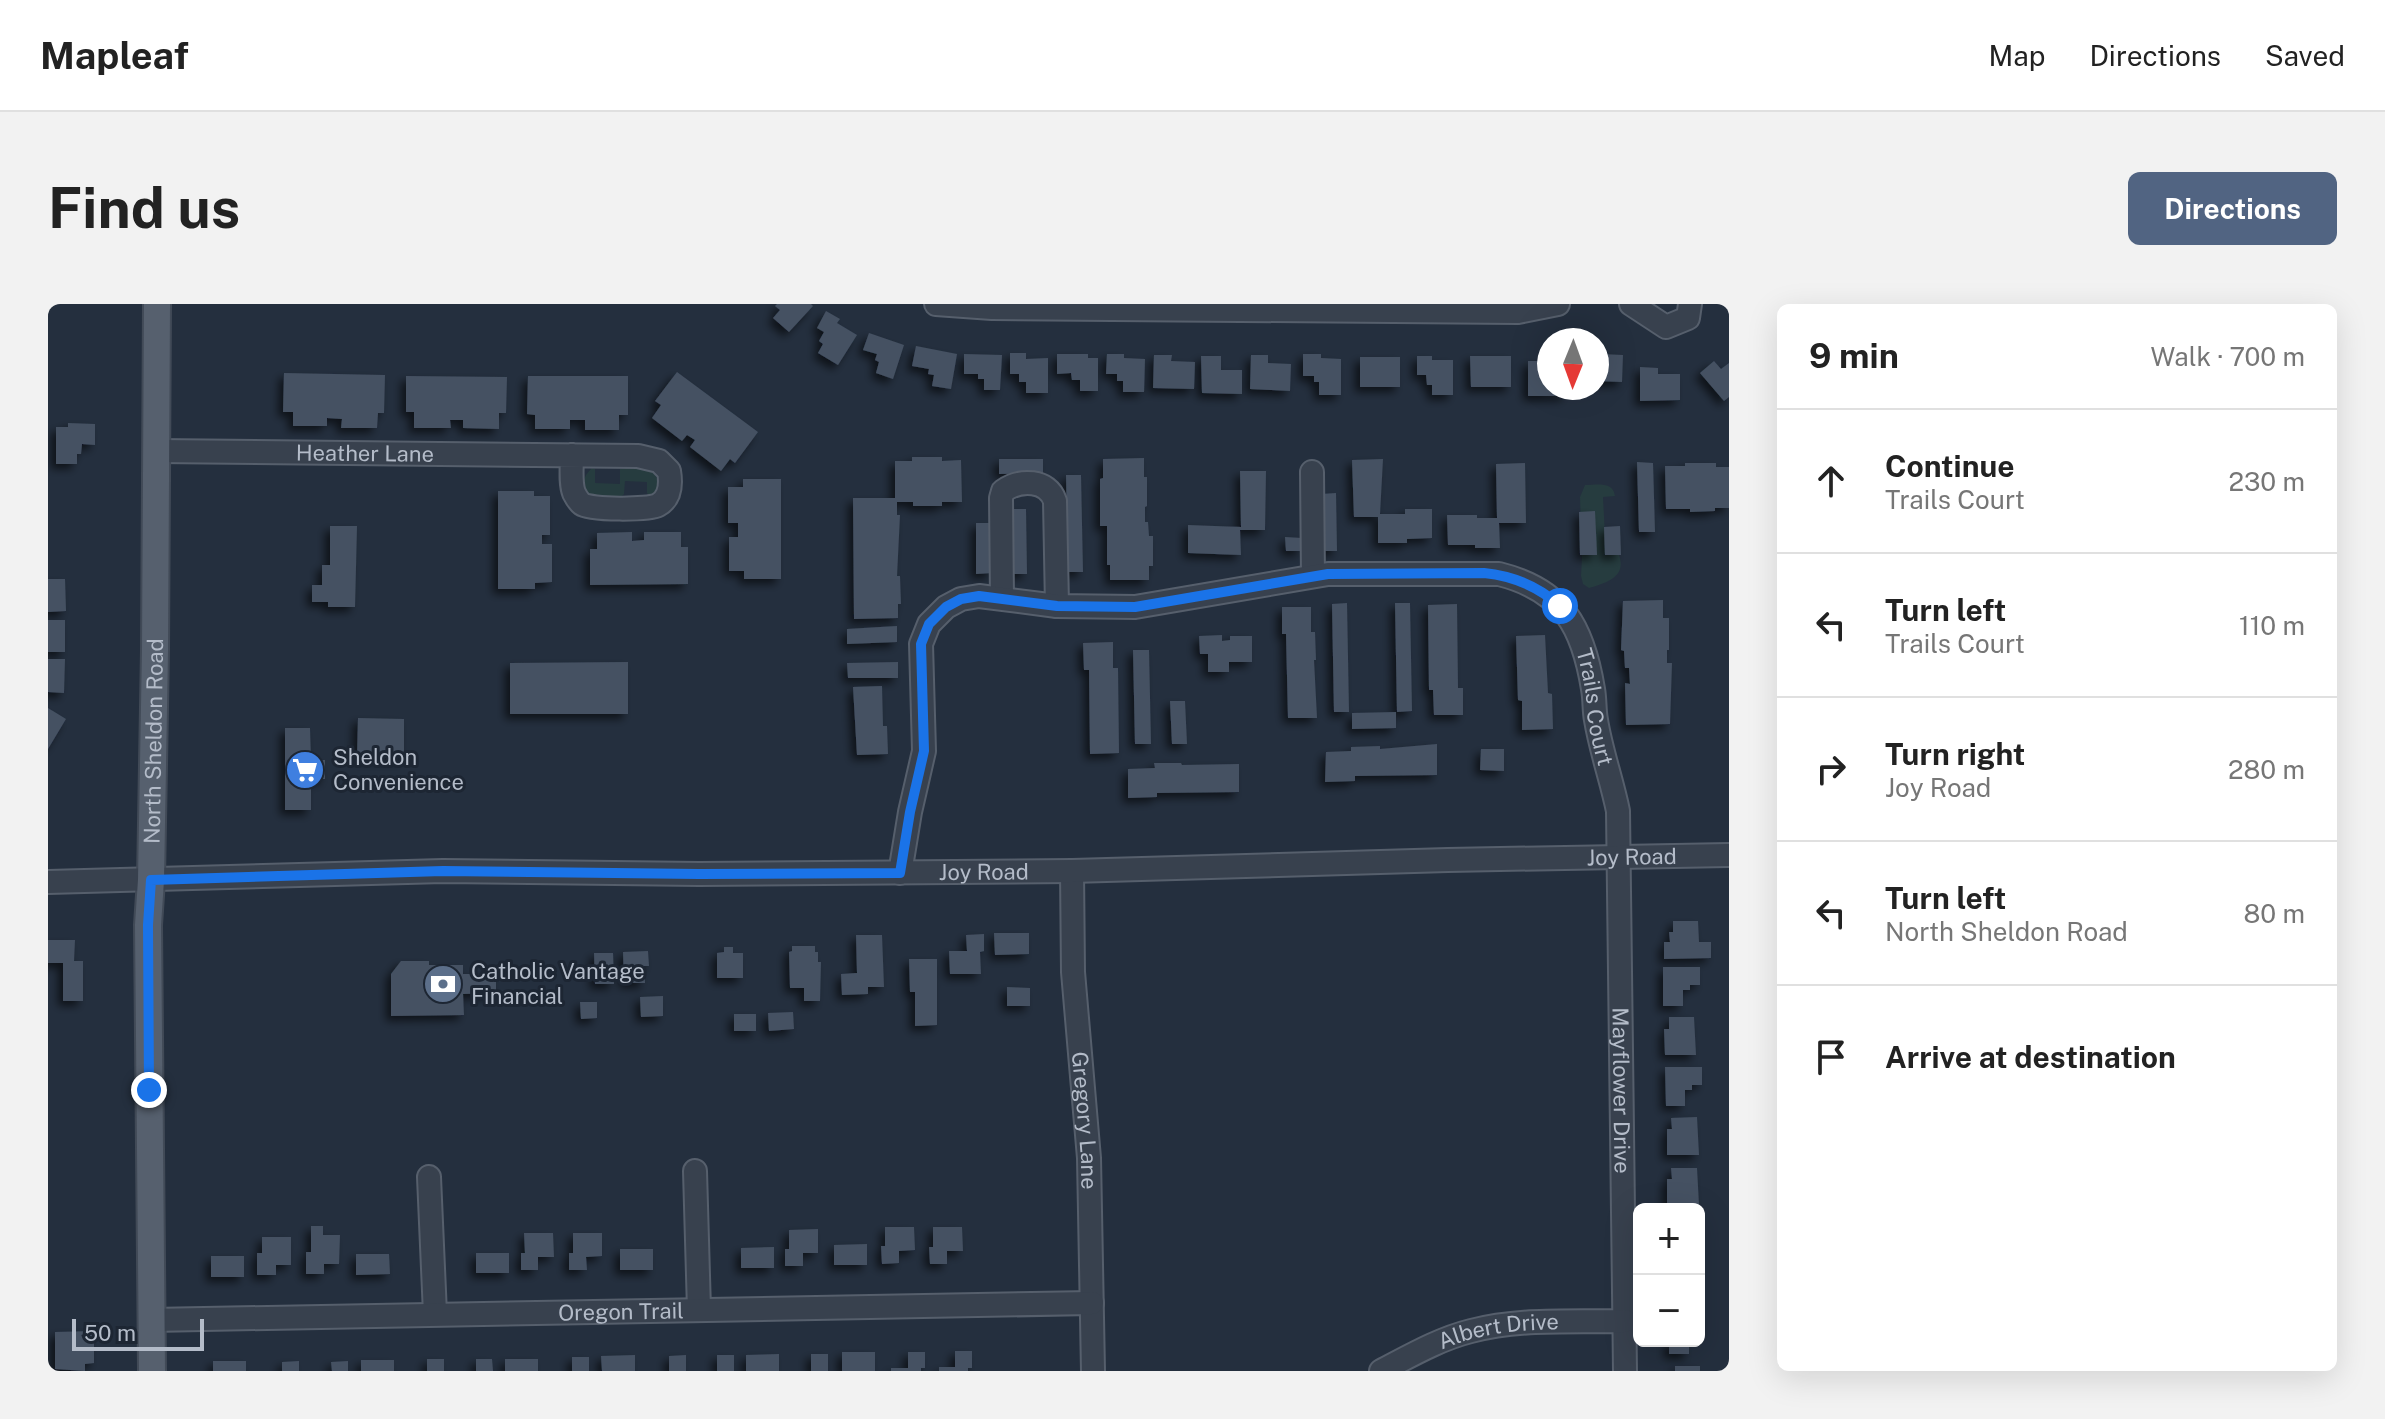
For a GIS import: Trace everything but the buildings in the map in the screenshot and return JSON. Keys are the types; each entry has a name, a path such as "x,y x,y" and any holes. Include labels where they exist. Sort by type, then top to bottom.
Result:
{"main road":[{"name":"North Sheldon Road","path":"152,1371 148,925 157,304"}],"street":[{"path":"936,304 992,308 1443,307 1518,312 1558,304"},
{"path":"1631,304 1666,327 1689,311"},
{"name":"Heather Lane","path":"157,451 572,455"},
{"path":"1312,472 1313,576"},
{"path":"1002,598 1001,498 1003,491 1011,485 1030,483 1052,491 1055,501 1057,606"},
{"name":"Trails Court","path":"900,873 924,751 920,658 924,634 935,616 946,607 961,599 979,596 1057,606 1135,607 1313,576 1384,573 1499,574 1530,584 1558,603 1573,621 1589,667 1600,739 1618,811 1617,857"},
{"name":"Joy Road","path":"48,882 443,871 699,874 1072,871 1729,855"},
{"name":"Mayflower Drive","path":"1617,857 1625,1371"},
{"name":"Gregory Lane","path":"1072,871 1073,972 1089,1158 1093,1371"},
{"path":"695,1171 699,1310"},
{"path":"429,1177 435,1314"},
{"name":"Oregon Trail","path":"151,1320 1092,1303"},
{"name":"Albert Drive","path":"1381,1371 1428,1346 1499,1325 1625,1321"}],"green space":[{"path":"635,467 648,470 656,477 658,491 650,496 647,482 625,481 622,496 590,496 584,482 592,468 595,469 595,483 620,484 620,469"},
{"path":"1585,485 1604,485 1614,491 1615,496 1603,497 1606,555 1619,555 1621,563 1618,574 1613,578 1589,588 1583,584 1581,576 1580,497"}],"place":[{"name":"Sheldon Convenience","path":"305,770"},
{"name":"Catholic Vantage Financial","path":"443,984"}],"route":[{"path":"149,1090 148,925 151,880 443,871 900,873 924,751 921,644 935,616 961,599 979,596 1057,606 1135,607 1328,574 1484,573 1499,574 1530,584 1560,606"}]}
